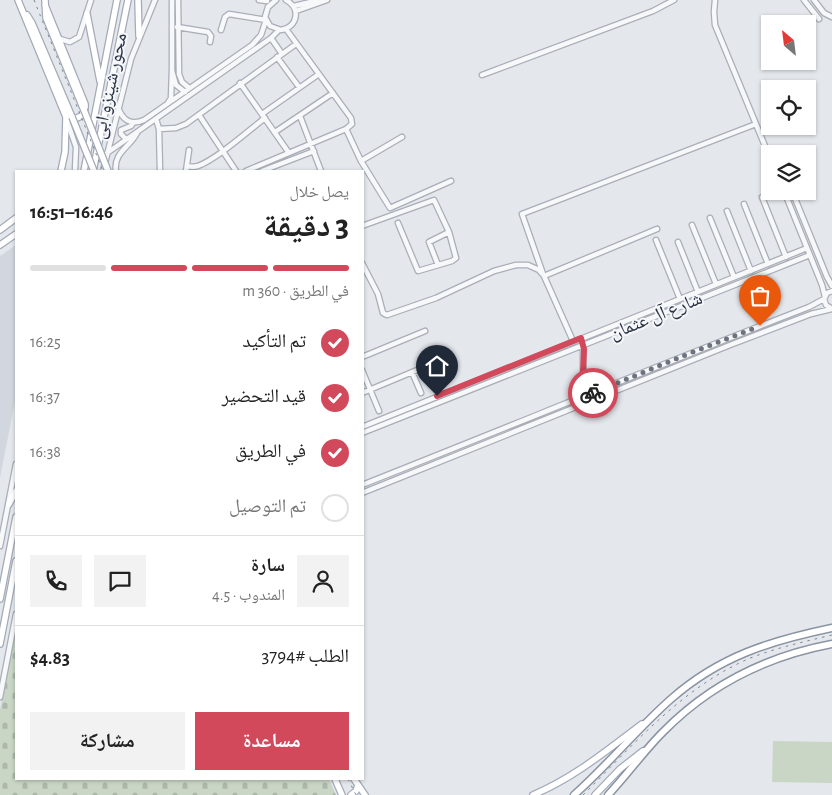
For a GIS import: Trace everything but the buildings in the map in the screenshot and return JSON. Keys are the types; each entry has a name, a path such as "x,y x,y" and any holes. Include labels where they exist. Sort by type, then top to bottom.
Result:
{"highway":[{"path":"574,795 654,715 691,683 732,658 775,641 832,628"},
{"path":"608,795 647,748 699,700 727,682 773,660 800,651 832,644"}],"main road":[{"path":"18,0 32,23 69,117 94,170"},
{"name":"محور شينزو ابى","path":"84,170 117,0"},
{"name":"محور شينزو ابى","path":"94,170 128,0"},
{"path":"138,0 139,36"},
{"path":"45,3 85,104 85,109 80,117 75,119 69,117"},
{"path":"45,3 46,18 108,170"},
{"path":"87,14 98,65 100,90"},
{"path":"60,170 65,152 69,117"},
{"path":"0,230 15,219"},
{"path":"0,244 15,235"},
{"path":"9,504 15,493"},
{"path":"0,599 15,522"},
{"path":"0,644 15,566"},
{"path":"532,795 564,780 589,765 654,715"},
{"path":"594,795 620,769 647,748"},
{"path":"335,780 342,795"},
{"path":"355,780 365,795"},
{"path":"351,795 356,791 358,785"}],"street":[{"path":"60,39 70,42 77,39 91,0"},
{"path":"103,170 131,59 155,0"},
{"path":"172,0 179,74 182,82 189,88"},
{"path":"168,104 171,98 178,0"},
{"path":"259,0 267,3 276,0"},
{"path":"286,0 295,8"},
{"path":"295,8 319,0"},
{"path":"295,8 327,0"},
{"path":"482,76 653,11 674,0"},
{"path":"715,0 716,25 765,145"},
{"path":"804,0 819,20"},
{"path":"814,0 824,13 832,17"},
{"path":"126,139 121,134 122,128 141,122 252,45 261,35 266,20 267,3"},
{"path":"221,30 224,19 229,14 266,20 270,26 279,30 286,29 294,22 295,8"},
{"path":"176,27 209,33 211,36 210,42"},
{"path":"248,170 351,126 352,120 286,29"},
{"path":"107,152 271,38 279,30"},
{"path":"271,38 299,87"},
{"path":"159,129 180,127 296,44"},
{"path":"172,69 175,82 179,89 184,92"},
{"path":"189,150 186,168 200,165 223,150 299,87 319,74"},
{"path":"240,83 289,153"},
{"path":"275,132 333,93"},
{"path":"118,107 123,118 133,123"},
{"path":"199,115 235,170"},
{"path":"300,116 321,170"},
{"path":"69,117 76,147 74,170"},
{"path":"156,119 159,129 160,170"},
{"path":"574,341 544,275 522,214 756,124"},
{"path":"346,129 362,162 390,208 451,181"},
{"path":"116,170 118,156 137,132"},
{"path":"362,162 402,137"},
{"path":"265,170 314,151"},
{"path":"398,223 417,270 420,271 456,258 449,232 431,190"},
{"path":"364,225 434,200"},
{"path":"763,200 786,257"},
{"path":"788,200 822,286 826,305 832,309"},
{"path":"796,200 832,286"},
{"path":"744,204 768,264"},
{"path":"727,211 751,271"},
{"path":"710,218 734,278"},
{"path":"692,225 716,284"},
{"path":"544,275 657,229"},
{"path":"438,265 429,242 449,232"},
{"path":"656,240 680,299"},
{"path":"678,242 698,292"},
{"name":"شارع آل عثمان","path":"364,425 807,248"},
{"path":"794,253 798,256 796,260"},
{"name":"شارع آل عثمان","path":"364,432 810,255"},
{"path":"364,267 380,298 383,313 386,315 436,298 494,271 516,265 528,264 534,266 544,275"},
{"path":"364,484 809,307 832,291"},
{"path":"364,492 802,317 821,310 832,309"},
{"path":"364,356 425,332"},
{"path":"581,338 583,345 583,374 591,394"},
{"path":"364,392 422,368"},
{"path":"412,372 421,393"},
{"path":"364,375 379,411"},
{"path":"518,423 521,430"},
{"path":"0,546 15,470"},
{"path":"0,697 15,619"}],"shaded area":[{"path":"15,246 15,401 0,478 0,256"}],"green space":[{"path":"15,634 15,780 329,780 336,795 0,795 0,710"},
{"path":"773,741 832,742 832,783 772,782"}],"railway":[{"path":"34,0 103,170"},
{"path":"583,795 660,719 701,685 724,671 758,655 832,635"},
{"path":"348,780 356,795"}],"way so far":[{"path":"593,393 760,326"}],"route":[{"path":"437,396 581,338 584,349 583,374 591,394 593,393"}]}
